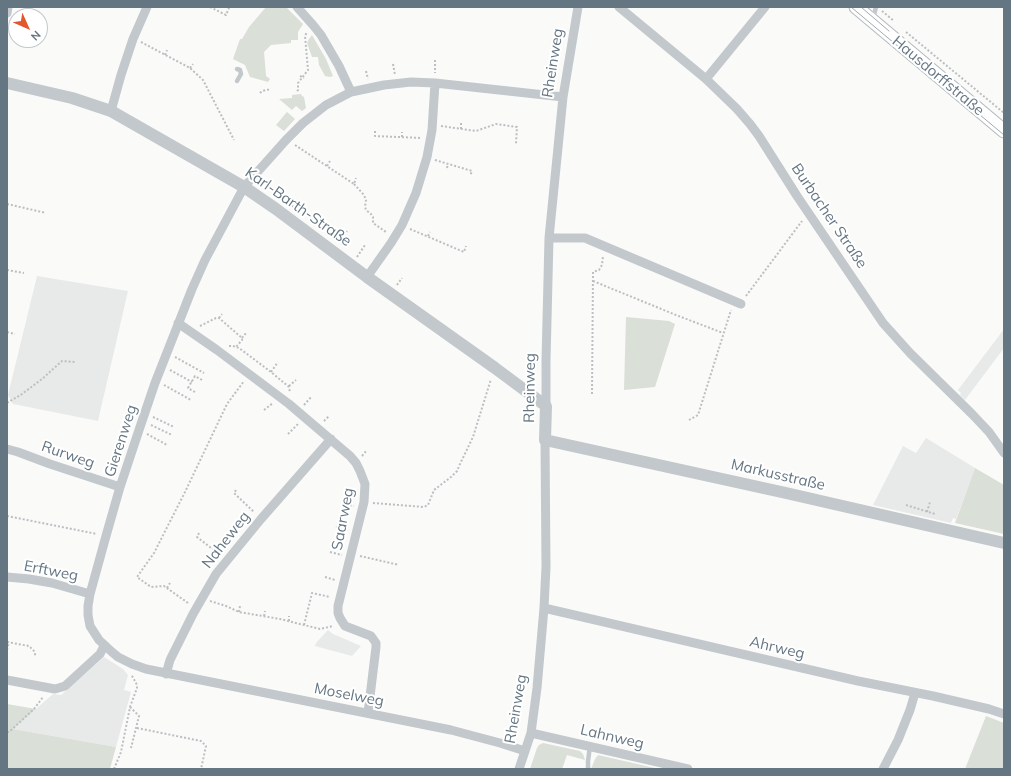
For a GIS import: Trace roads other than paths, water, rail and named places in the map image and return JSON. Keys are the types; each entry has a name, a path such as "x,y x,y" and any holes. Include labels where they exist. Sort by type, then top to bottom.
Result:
{"main road":[{"name":"Hausdorffstraße","path":"856,7 1004,131"}],"street":[{"path":"7,13 8,7"},
{"path":"111,111 133,39 147,7"},
{"path":"297,7 321,35 339,66 351,92"},
{"name":"Rheinweg","path":"519,769 531,733 537,688 544,608 546,567 545,440 549,238 563,97 578,7"},
{"name":"Burbacher Straße","path":"619,7 706,79 737,109 759,136 809,214 883,323 910,353 989,432 1004,453"},
{"path":"706,79 765,7"},
{"name":"Gierenweg","path":"166,674 132,664 118,657 104,646 93,633 90,626 88,606 120,487 156,380 205,260 244,187 303,123 326,105 351,92 384,85 411,82 435,83 563,97"},
{"name":"Karl-Barth-Straße","path":"7,83 72,98 111,111 244,187 546,406"},
{"path":"367,277 402,225 416,193 427,157 432,125 435,83"},
{"path":"549,238 585,238 737,302"},
{"name":"Saarweg","path":"178,323 217,350 305,417 350,456 360,471 365,484 364,502 338,613 342,623 345,626 371,636 376,643 368,713"},
{"name":"Naheweg","path":"166,674 170,660 196,608 216,574 261,519 331,439"},
{"name":"Markusstraße","path":"545,440 1004,543"},
{"name":"Rurweg","path":"7,449 120,487"},
{"name":"Erftweg","path":"7,577 52,582 90,594"},
{"name":"Ahrweg","path":"544,608 858,681 933,696 1004,714"},
{"path":"7,680 55,689 65,686 100,654 104,646"},
{"name":"Moselweg","path":"166,674 451,730 500,742 525,751"},
{"path":"883,769 898,740 915,693"},
{"name":"Lahnweg","path":"531,733 688,769"}],"lane":[{"path":"872,21 877,7"},
{"path":"237,69 240,70 241,74 237,81"},
{"path":"588,769 590,746"}],"tram line":[{"path":"851,7 1004,135"},
{"path":"861,7 889,31"}]}
